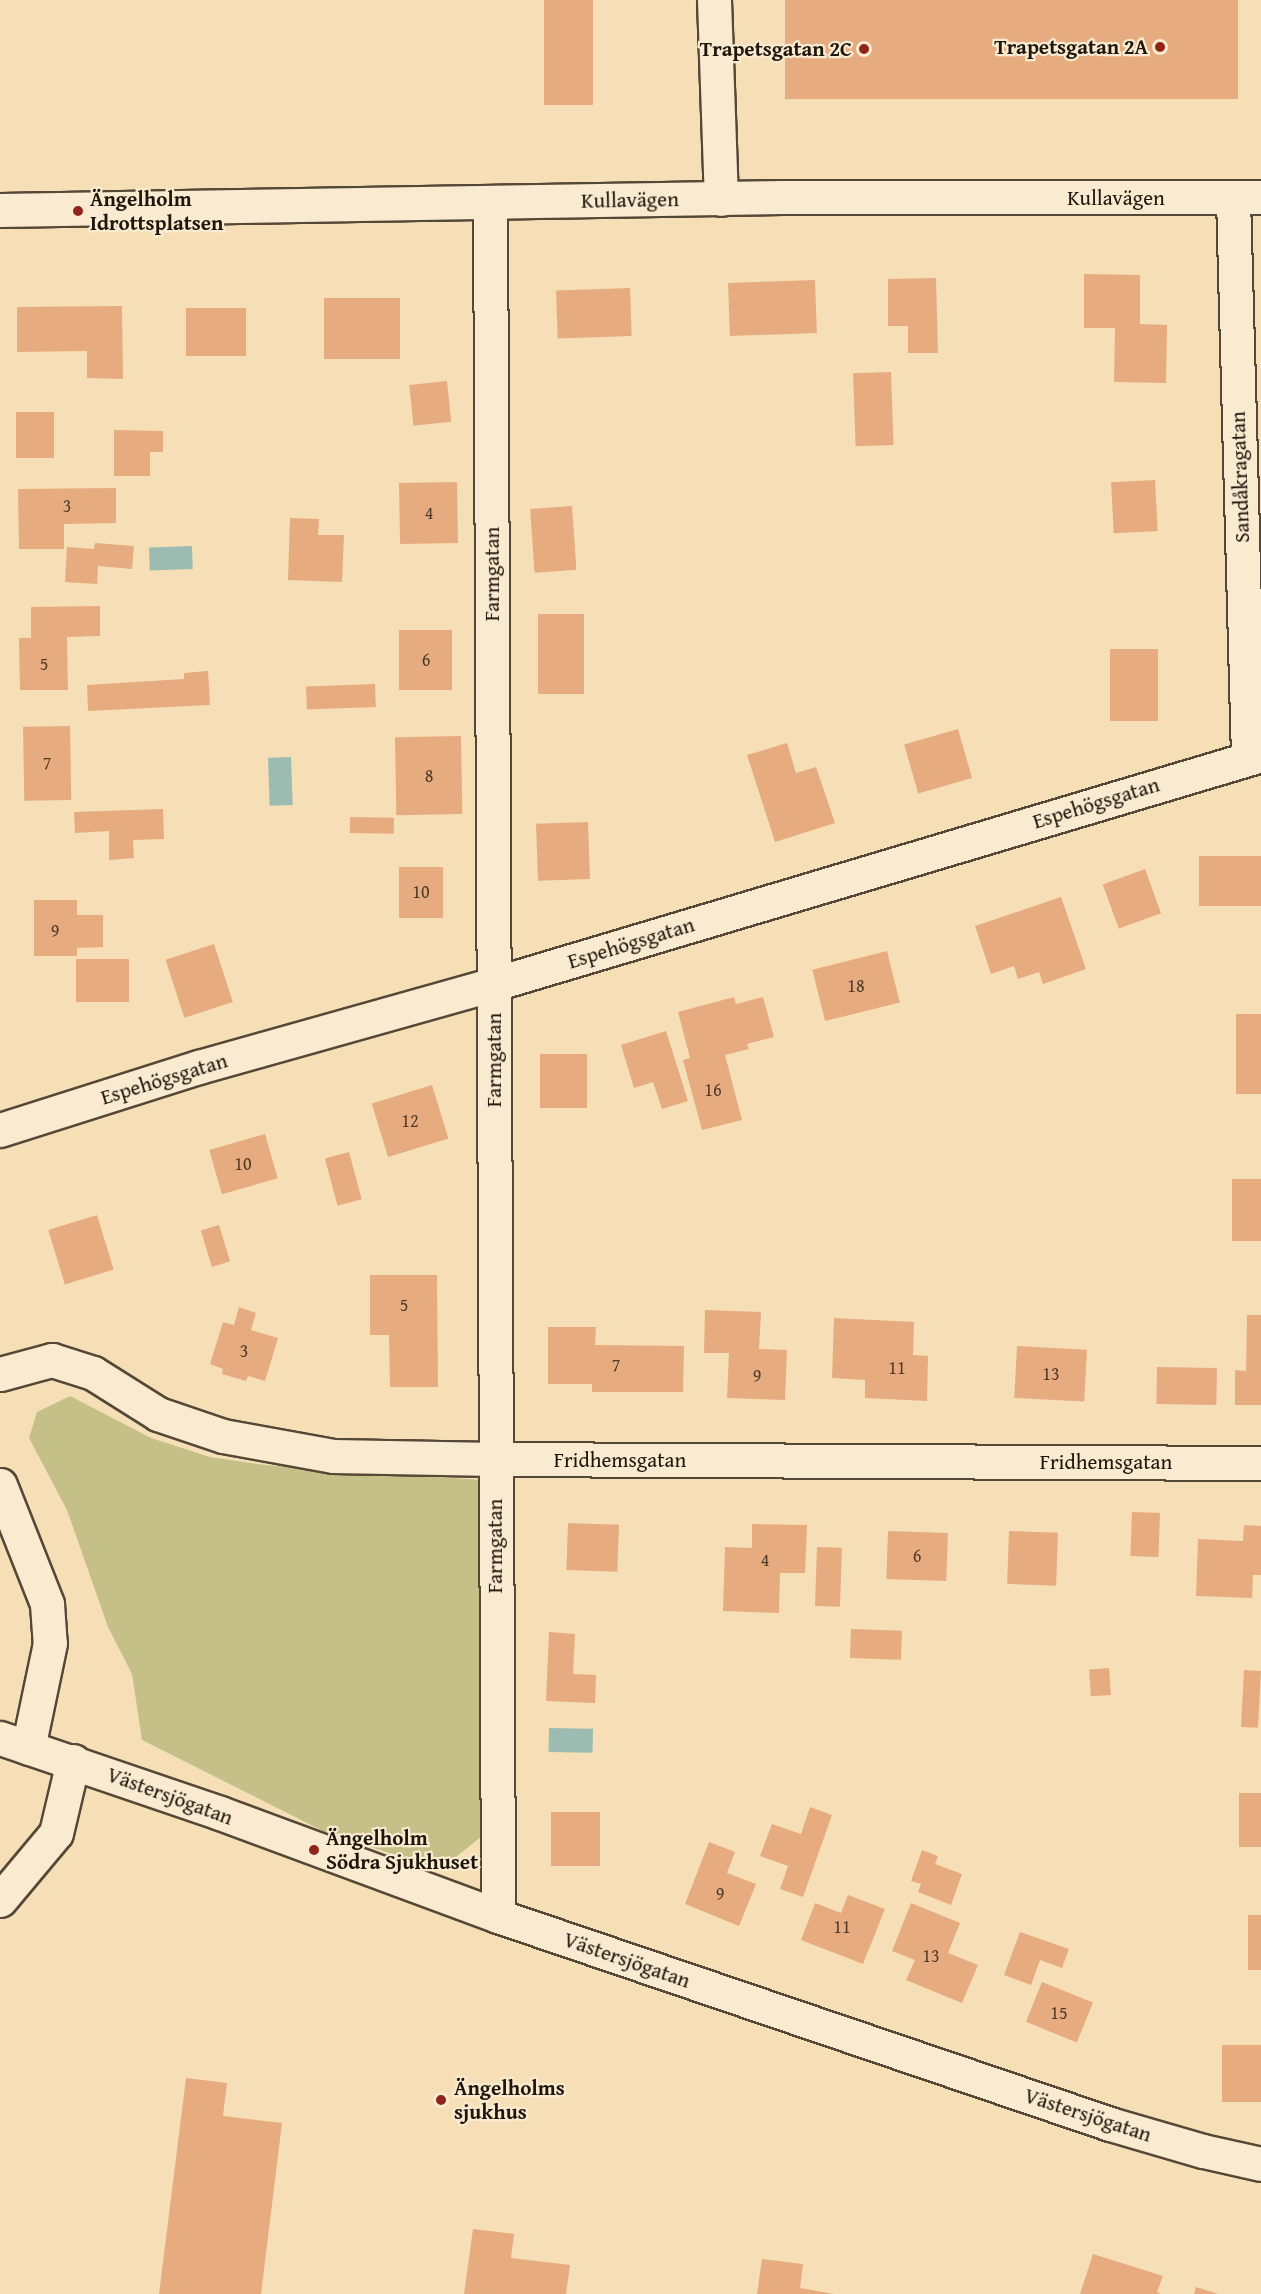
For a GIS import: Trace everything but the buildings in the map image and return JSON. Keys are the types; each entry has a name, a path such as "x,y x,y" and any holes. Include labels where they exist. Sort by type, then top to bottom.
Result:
{"street":[{"path":"714,0 721,199"},
{"name":"Kullavägen","path":"0,210 721,199 1247,198"},
{"name":"Sandåkragatan","path":"1247,198 1255,756"},
{"name":"Farmgatan","path":"490,204 498,1916"},
{"name":"Espehögsgatan","path":"0,1130 199,1067 494,984 1255,756"},
{"name":"Fridhemsgatan","path":"0,1374 52,1360 93,1373 158,1413 223,1436 333,1456 1261,1463"},
{"path":"0,1485 47,1604 50,1642 14,1743"},
{"name":"Västersjögatan","path":"14,1743 73,1761 498,1916 1110,2124 1261,2164"},
{"path":"0,1900 56,1833 73,1761"}],"shaded area":[{"path":"70,1396 151,1438 210,1457 265,1465 482,1480 482,1836 441,1869 329,1834 142,1740 132,1674 108,1627 67,1510 29,1438 37,1412"}],"water":[{"path":"192,546 193,569 150,570 149,548"},
{"path":"291,757 293,805 270,806 268,758"},
{"path":"549,1728 593,1729 593,1753 549,1752"}],"place":[{"name":"Trapetsgatan 2A","path":"1160,47"},
{"name":"Trapetsgatan 2C","path":"864,49"},
{"name":"Ängelholm Idrottsplatsen","path":"78,211"},
{"name":"Ängelholm Södra Sjukhuset","path":"314,1850"},
{"name":"Ängelholms sjukhus","path":"441,2100"}]}
